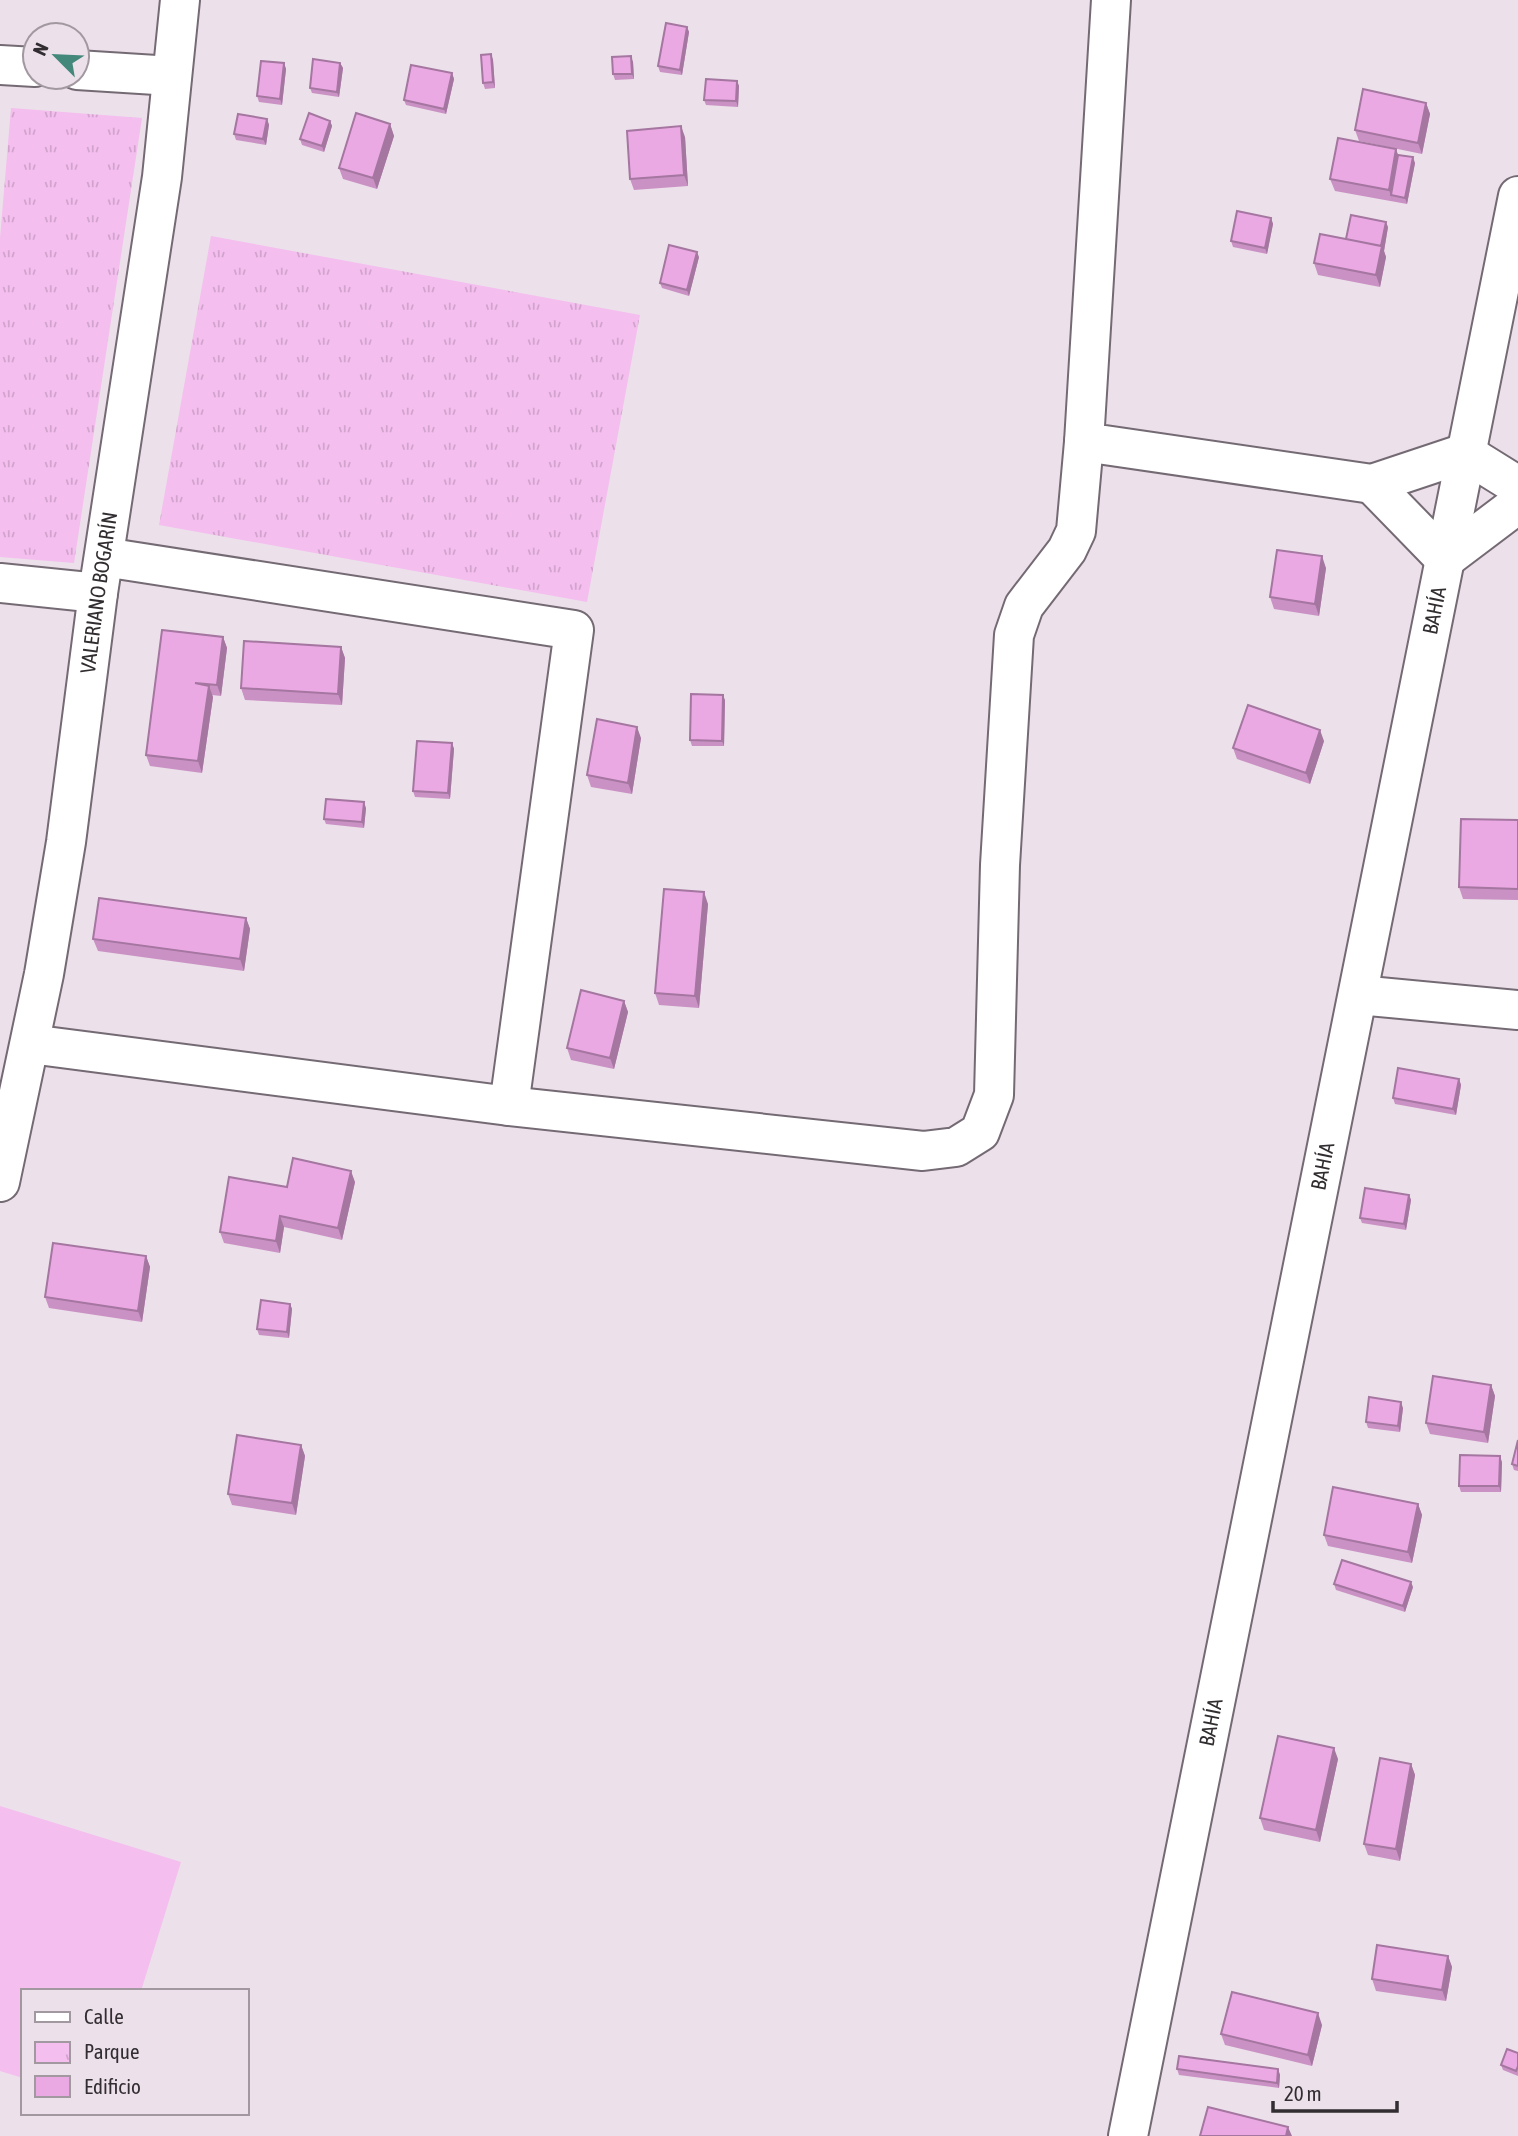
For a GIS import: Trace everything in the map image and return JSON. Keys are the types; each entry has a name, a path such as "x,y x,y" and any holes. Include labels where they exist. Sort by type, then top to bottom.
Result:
{"street":[{"name":"VALERIANO BOGARÍN","path":"0,1182 30,1044 66,842 101,575 162,177 180,0"},
{"path":"30,1044 509,1106 923,1151 956,1147 980,1132 994,1095 1000,865 1014,635 1024,606 1067,550 1076,531 1084,442 1111,0"},
{"path":"0,65 21,66"},
{"path":"91,71 172,76"},
{"name":"BAHÍA","path":"1128,2136 1518,197"},
{"path":"1084,442 1372,484 1465,453 1518,486"},
{"path":"1372,484 1445,559 1518,504"},
{"path":"0,583 101,575 573,630 509,1106"},
{"path":"1358,995 1518,1010"}],"green space":[{"path":"11,108 142,118 74,563 0,557 0,238"},
{"path":"211,236 640,315 587,602 159,525"},
{"path":"0,1806 181,1862 142,1989 21,1989 21,2077 0,2071"}],"building":[{"path":"666,23 687,27 680,70 658,66"},
{"path":"491,54 493,82 483,83 481,55"},
{"path":"631,56 632,74 613,74 612,57"},
{"path":"313,59 340,63 337,92 310,88"},
{"path":"261,61 284,63 280,99 257,96"},
{"path":"411,65 452,73 444,109 404,100"},
{"path":"706,79 737,81 736,101 704,100"},
{"path":"1363,89 1426,103 1418,143 1355,130"},
{"path":"309,113 330,121 322,146 300,139"},
{"path":"356,113 390,124 373,178 339,168"},
{"path":"238,114 267,119 263,139 234,134"},
{"path":"681,126 684,175 630,179 627,131"},
{"path":"1338,138 1396,149 1389,190 1330,179"},
{"path":"1398,155 1413,157 1405,198 1391,195"},
{"path":"1237,211 1271,218 1265,248 1231,241"},
{"path":"1351,215 1386,222 1381,246 1346,239"},
{"path":"1320,234 1382,246 1376,275 1314,263"},
{"path":"669,245 697,252 687,290 660,283"},
{"path":"1277,550 1322,556 1315,604 1270,597"},
{"path":"162,630 223,637 217,685 195,683 209,686 198,761 146,755"},
{"path":"244,641 341,647 338,694 241,688"},
{"path":"691,694 723,695 722,741 690,740"},
{"path":"1248,705 1320,730 1306,773 1233,748"},
{"path":"597,719 637,727 628,783 587,775"},
{"path":"417,741 452,743 448,793 413,791"},
{"path":"326,799 364,802 362,822 324,819"},
{"path":"1461,819 1518,820 1518,889 1459,887"},
{"path":"664,889 704,892 695,996 655,993"},
{"path":"99,898 246,918 240,959 93,939"},
{"path":"581,990 624,1001 610,1058 567,1048"},
{"path":"1398,1068 1459,1079 1453,1109 1393,1098"},
{"path":"293,1158 351,1171 338,1228 280,1216 276,1241 220,1232 229,1177 287,1187"},
{"path":"1365,1188 1409,1195 1404,1224 1360,1218"},
{"path":"53,1243 146,1256 138,1311 45,1297"},
{"path":"261,1300 290,1304 287,1332 257,1329"},
{"path":"1433,1376 1491,1385 1484,1432 1426,1423"},
{"path":"1369,1397 1401,1402 1398,1426 1366,1422"},
{"path":"237,1435 301,1445 292,1503 228,1494"},
{"path":"1518,1440 1518,1466 1512,1464"},
{"path":"1460,1455 1500,1456 1499,1486 1459,1486"},
{"path":"1333,1487 1418,1504 1408,1552 1324,1535"},
{"path":"1342,1560 1411,1582 1403,1606 1334,1584"},
{"path":"1278,1736 1334,1748 1316,1830 1260,1818"},
{"path":"1380,1758 1411,1764 1396,1849 1364,1844"},
{"path":"1377,1945 1448,1956 1442,1990 1372,1979"},
{"path":"1232,1992 1318,2013 1308,2055 1221,2034"},
{"path":"1507,2049 1518,2053 1516,2071 1501,2065"},
{"path":"1179,2056 1278,2069 1277,2083 1177,2069"},
{"path":"1208,2107 1288,2127 1286,2136 1200,2136"}]}
